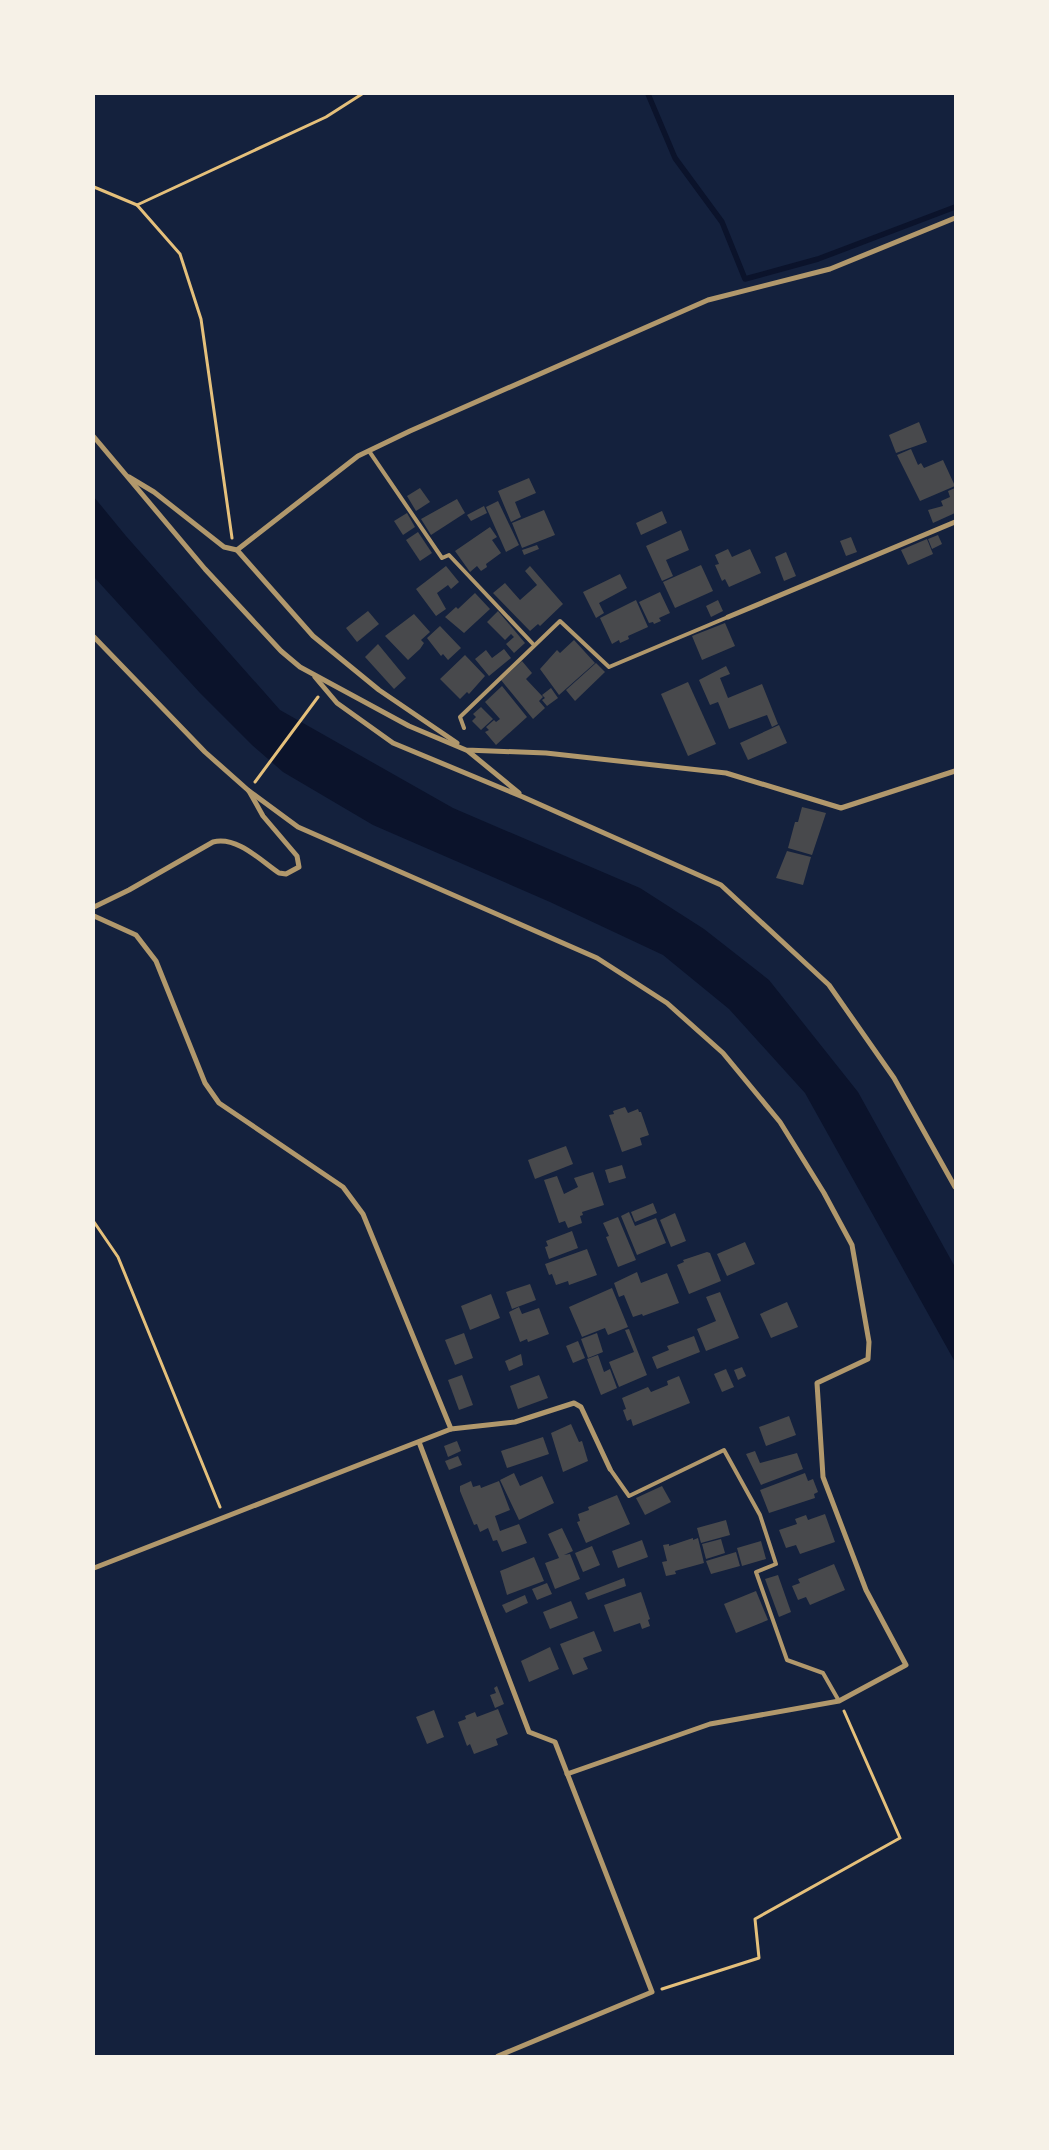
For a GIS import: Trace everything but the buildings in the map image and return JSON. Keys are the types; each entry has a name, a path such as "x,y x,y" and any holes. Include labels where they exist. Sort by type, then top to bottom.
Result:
{"street":[{"path":"237,550 358,456 370,450 708,300 830,269 955,218"},
{"path":"94,437 205,569 282,652 313,674 409,726 466,750 546,753 726,773 841,808 955,771"},
{"path":"126,475 154,492 224,547 237,550 313,636 379,690 466,750 524,797"},
{"path":"728,617 955,522"},
{"path":"94,637 205,752 248,791 298,827 597,958 667,1003 723,1053 780,1122 824,1193 852,1245 869,1342 868,1359 817,1383 822,1477 866,1590 906,1665 839,1701 710,1724 567,1774"},
{"path":"313,674 337,703 393,743 524,797 721,885 829,986 894,1078 955,1188"},
{"path":"94,907 213,842 223,839 233,841 279,873 286,874 299,867 297,856 263,816 248,791"},
{"path":"94,916 136,935 156,961 205,1083 219,1103 343,1187 358,1208 451,1429"},
{"path":"94,1568 451,1429 515,1422 574,1403 581,1407 610,1469"},
{"path":"419,1442 529,1732 555,1742 652,1992 498,2056"}],"lane":[{"path":"370,450 442,558 449,555 534,645"},
{"path":"464,728 460,717 560,621 609,666 728,617"},
{"path":"610,1469 629,1496 724,1450 760,1515 776,1564 756,1572 787,1660 823,1673 839,1701"}],"path":[{"path":"137,205 326,116 362,94"},
{"path":"94,187 137,205 180,254 201,319 229,532 237,550"},
{"path":"256,781 318,697"},
{"path":"94,1222 118,1257 224,1517"},
{"path":"652,1992 759,1958 755,1919 900,1838 839,1701"}],"water":[{"path":"94,497 126,536 280,710 453,808 640,888 704,929 769,980 858,1092 955,1267 955,1362 805,1093 729,1009 663,955 550,902 373,825 283,772 252,745 200,693 94,577"}],"waterway":[{"path":"648,94 675,158 722,222 745,279 818,259 955,207"}]}
